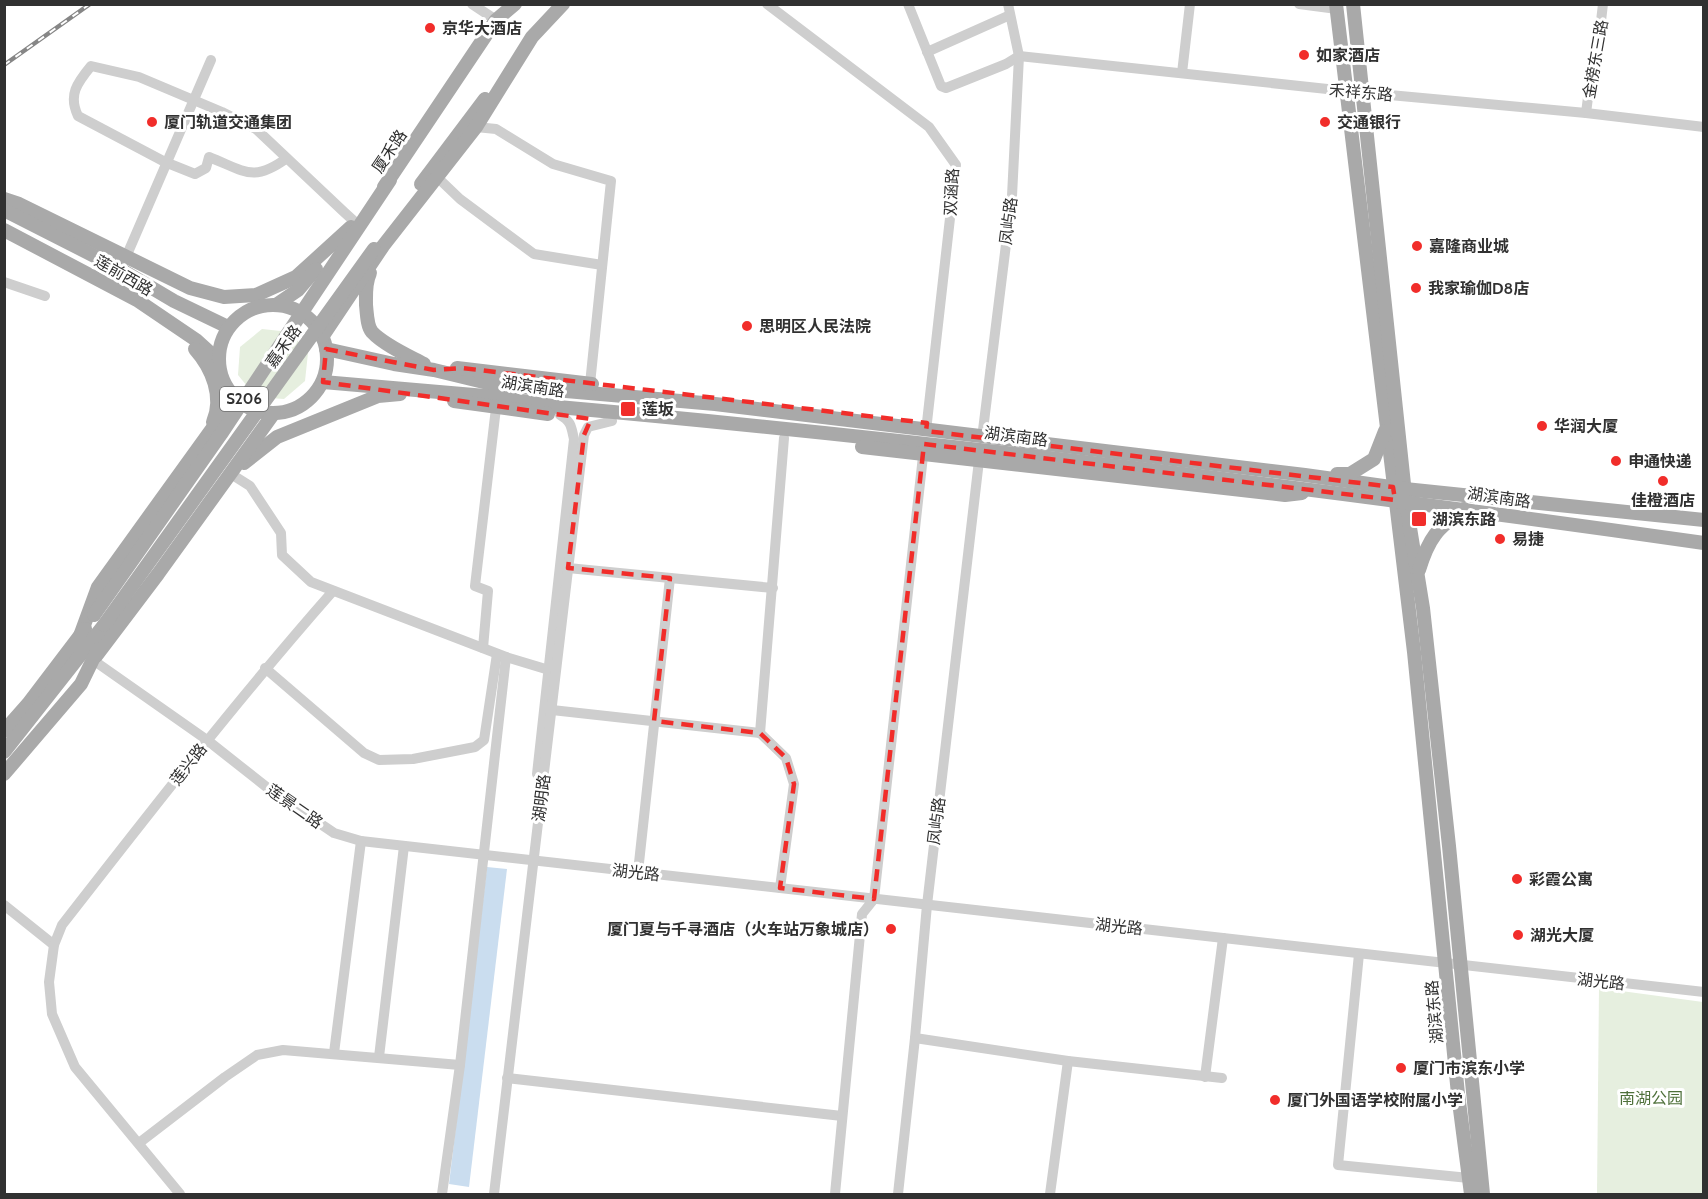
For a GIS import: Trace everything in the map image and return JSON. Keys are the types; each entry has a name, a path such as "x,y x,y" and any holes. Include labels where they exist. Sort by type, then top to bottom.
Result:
{"main road":[{"name":"厦禾路","path":"276,305 298,290 390,180 495,20 515,4"},
{"name":"S206","path":"324,343 378,247 476,127 532,37 563,4"},
{"name":"湖滨东路","path":"1353,4 1414,652 1458,1094 1471,1194"},
{"name":"湖滨东路","path":"1336,7 1386,427 1423,608 1462,965 1483,1194"},
{"name":"嘉禾路","path":"4,752 99,620 378,247 458,132 526,47"},
{"name":"嘉禾路","path":"4,731 80,636 99,620 390,180"},
{"path":"4,199 19,204 123,263 190,288 224,297 256,295 296,277 353,224"},
{"name":"莲前西路","path":"4,210 123,263 174,301 228,327"},
{"name":"莲前西路","path":"4,230 137,300 196,340 219,361"},
{"path":"378,247 367,279 367,317 371,332 396,350 434,370"},
{"path":"276,305 293,309 309,318 324,343 327,367 323,382 312,399 287,411 274,413 246,406 235,397 226,387 219,361 220,347 228,327 245,312 260,306 276,305"},
{"path":"174,325 206,362 214,376 217,412 206,436"},
{"name":"湖滨南路","path":"324,343 394,364 434,370 496,385 715,404 925,438"},
{"name":"湖滨南路","path":"434,370 462,368 590,384 925,438 981,444 1229,457 1464,509 1704,543"},
{"name":"湖滨南路","path":"323,382 497,397 558,407 981,444 1329,491 1704,520"},
{"path":"369,385 496,408 784,438 925,438"},
{"path":"231,474 277,437 378,396 409,393"},
{"name":"S206","path":"80,636 98,587 235,397"},
{"name":"S206","path":"94,658 274,413"},
{"path":"1305,475 1350,474 1374,459 1386,427"},
{"path":"1423,608 1418,572 1425,549 1440,526 1464,509"},
{"path":"4,774 81,684 94,658 99,620"}],"street":[{"path":"471,4 495,20"},
{"name":"双涵路","path":"767,4 929,127 956,165 874,899"},
{"path":"908,4 941,87 946,88 1006,64 1019,56"},
{"path":"1182,73 1190,4"},
{"path":"1299,4 1336,7"},
{"name":"金榜东三路","path":"1586,113 1603,4"},
{"path":"927,52 1009,10"},
{"name":"凤屿路","path":"898,1194 927,905 1012,196 1019,56 1009,10"},
{"name":"禾祥东路","path":"1019,56 1704,127"},
{"path":"123,263 211,60"},
{"path":"287,158 265,172 255,174 209,157 206,168 195,174 166,163 78,116 72,104 78,83 91,66 139,77 256,129 287,158 353,224"},
{"path":"476,127 496,129 553,164 611,181 590,384"},
{"path":"437,177 460,199 534,254 602,265"},
{"path":"4,282 45,296"},
{"path":"483,648 488,591 475,586 496,408"},
{"name":"湖明路","path":"494,1194 574,439 572,426 560,415"},
{"name":"湖明路","path":"487,1194 530,860 552,710 584,435 588,427 612,421"},
{"path":"760,733 784,438"},
{"path":"231,474 250,486 280,533 282,555 311,582 501,655 549,670"},
{"path":"568,568 773,588"},
{"path":"638,872 670,578"},
{"name":"莲兴路","path":"180,1194 75,1067 52,1014 49,982 54,945 62,925 207,740 265,668 333,591"},
{"path":"265,668 364,753 379,760 413,759 475,747 484,740 501,655"},
{"path":"442,1194 460,1065 501,655"},
{"name":"莲景二路","path":"94,658 207,740 269,789 334,833 361,841 530,860"},
{"path":"552,710 760,733 786,758 794,784 780,888"},
{"path":"334,1053 361,841"},
{"path":"379,1057 404,846"},
{"name":"湖光路","path":"530,860 1704,992"},
{"path":"836,1194 862,914 874,899"},
{"path":"4,905 54,945"},
{"path":"1205,1077 1223,938"},
{"path":"1359,954 1338,1165 1468,1178"},
{"path":"915,1038 1068,1061 1222,1078"},
{"path":"139,1143 257,1055 283,1050 460,1065"},
{"path":"1050,1194 1068,1061"},
{"path":"507,1078 842,1116"}],"highlighted area":[{"path":"326,349 434,370 462,368 927,423 926,431 1393,487 1395,500 924,444 874,899 780,888 794,784 786,758 760,733 654,721 670,578 568,568 584,435 591,419 323,382"}],"green space":[{"path":"262,329 290,332 308,353 305,381 284,399 256,397 238,375 240,347"},
{"name":"南湖公园","path":"1599,988 1703,1002 1703,1194 1597,1194"}],"water":[{"path":"487,867 507,869 469,1187 449,1184"}],"railway":[{"path":"4,65 90,4"}],"place":[{"name":"京华大酒店","path":"430,28"},
{"name":"如家酒店","path":"1304,55"},
{"name":"厦门轨道交通集团","path":"152,122"},
{"name":"交通银行","path":"1325,122"},
{"name":"嘉隆商业城","path":"1417,246"},
{"name":"我家瑜伽D8店","path":"1416,288"},
{"name":"思明区人民法院","path":"747,326"},
{"name":"莲坂","path":"628,409"},
{"name":"华润大厦","path":"1542,426"},
{"name":"申通快递","path":"1616,461"},
{"name":"佳橙酒店","path":"1663,481"},
{"name":"湖滨东路","path":"1419,519"},
{"name":"易捷","path":"1500,539"},
{"name":"彩霞公寓","path":"1517,879"},
{"name":"厦门夏与千寻酒店（火车站万象城店）","path":"891,929"},
{"name":"湖光大厦","path":"1518,935"},
{"name":"厦门市滨东小学","path":"1401,1068"},
{"name":"厦门外国语学校附属小学","path":"1275,1100"}]}
